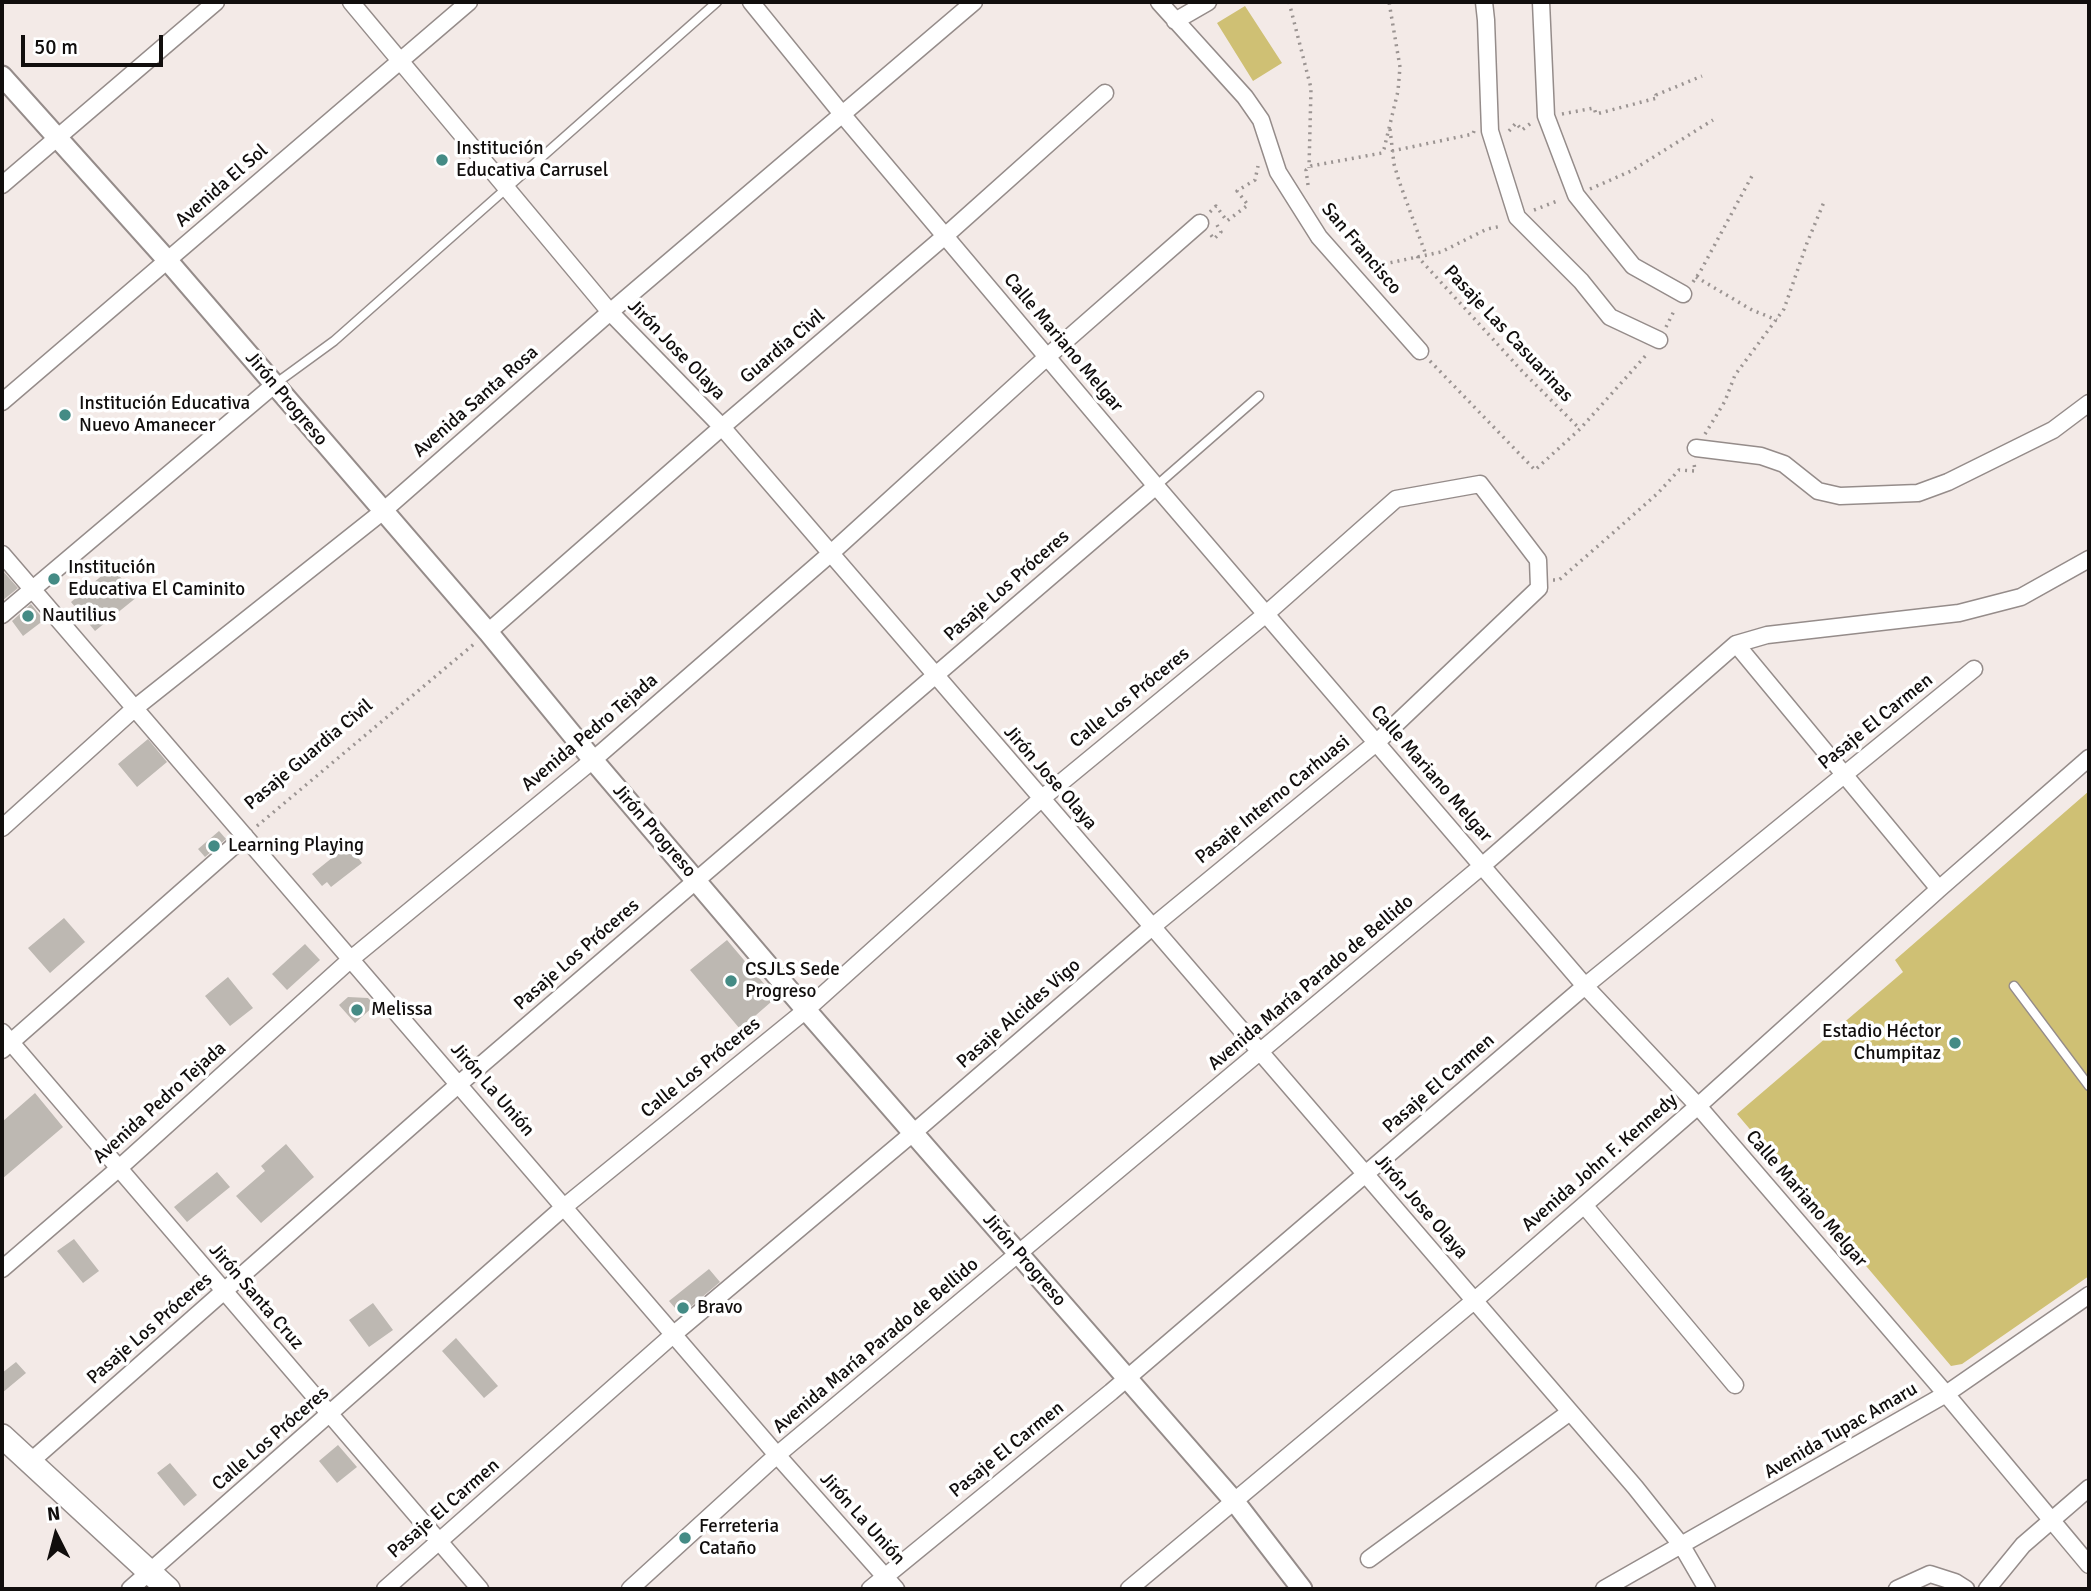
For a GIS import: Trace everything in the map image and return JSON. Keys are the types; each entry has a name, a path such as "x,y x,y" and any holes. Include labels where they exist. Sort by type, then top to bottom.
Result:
{"main road":[{"path":"2,1436 168,1589"}],"street":[{"path":"2,185 216,2"},
{"name":"Jirón Jose Olaya","path":"351,2 610,312 722,427 1475,1300 1682,1546 1707,1589"},
{"name":"Avenida El Sol","path":"2,402 469,2"},
{"name":"Calle Mariano Melgar","path":"751,2 842,114 1376,743 1585,986 1698,1106 2052,1518 2089,1565"},
{"name":"Avenida Santa Rosa","path":"2,828 135,708 382,512 610,312 974,2"},
{"name":"San Francisco","path":"1159,2 1245,97 1261,120 1278,172 1319,237 1420,351"},
{"path":"1175,21 1209,2"},
{"path":"1484,2 1490,134 1520,219 1581,281 1610,317 1660,340"},
{"path":"1541,2 1546,117 1576,195 1633,266 1683,294"},
{"name":"Jirón Progreso","path":"2,76 168,261 488,632 806,1010 1235,1502 1302,1589"},
{"name":"Guardia Civil","path":"488,632 946,236 1105,93"},
{"name":"Avenida Pedro Tejada","path":"2,1269 352,959 593,760 830,554 1047,357 1200,223"},
{"path":"2,615 274,385"},
{"path":"1696,448 1761,456 1784,464 1818,491 1839,496 1918,493 1948,482 2053,430 2089,403"},
{"name":"Calle Los Próceres","path":"130,1589 564,1207 806,1010 1041,799 1266,614 1396,499 1480,484 1538,560 1539,588"},
{"name":"Pasaje Los Próceres","path":"30,1462 459,1084 1156,486"},
{"name":"Jirón La Unión","path":"2,554 777,1455 896,1589"},
{"name":"Avenida María Parado de Bellido","path":"630,1589 777,1455 1482,866 1736,644 1767,635 1959,614 2021,597 2089,559"},
{"name":"Pasaje Interno Carhuasi","path":"1152,927 1376,743 1539,588"},
{"path":"1736,644 1939,888"},
{"name":"Pasaje El Carmen","path":"870,1589 1127,1377 1585,986 1974,669"},
{"name":"Avenida John F. Kennedy","path":"1129,1589 1475,1300 1698,1106 1939,888 2089,758"},
{"name":"Pasaje Guardia Civil","path":"5,1041 245,836"},
{"name":"Pasaje Alcides Vigo","path":"913,1133 1152,927"},
{"name":"Jirón Santa Cruz","path":"5,1041 480,1589"},
{"name":"Pasaje El Carmen","path":"385,1589 674,1334 913,1133"},
{"path":"1584,1205 1735,1385"},
{"name":"Avenida Tupac Amaru","path":"1604,1589 1946,1394 2089,1295"},
{"path":"1369,1559 1570,1412"},
{"path":"1987,1589 2023,1545 2089,1488"},
{"path":"1897,1589 1930,1574 1955,1582 1966,1589"}],"lane":[{"path":"274,385 334,341 717,2"},
{"path":"1156,486 1259,396"},
{"path":"2014,986 2089,1086"}],"path":[{"path":"1289,2 1311,88 1309,168"},
{"path":"1318,165 1382,153 1398,92 1399,67 1389,2"},
{"path":"1392,151 1473,134 1474,127 1490,134 1503,122 1509,133 1516,123 1522,130 1546,117 1594,108 1595,114 1657,99 1656,95 1702,76"},
{"path":"1351,272 1441,252 1487,229 1520,219 1631,171 1713,120"},
{"path":"1389,127 1399,181 1426,255"},
{"path":"1200,223 1214,239 1221,232 1210,212 1216,206 1227,221 1248,205 1237,191 1255,180 1258,166 1262,162 1270,174 1278,172"},
{"path":"1420,351 1535,470 1580,429 1660,340 1683,294 1696,277 1753,174"},
{"path":"1539,588 1559,580 1658,493 1679,470 1695,471 1693,458 1696,448 1726,401 1734,375 1784,309 1824,202"},
{"name":"Pasaje Las Casuarinas","path":"1417,256 1580,429"},
{"path":"1696,277 1752,310 1777,320"},
{"name":"Pasaje Guardia Civil","path":"245,836 488,632"}],"shaded area":[{"path":"1245,6 1282,63 1253,81 1217,23"},
{"name":"Estadio Héctor Chumpitaz","path":"2089,791 2089,1276 1962,1364 1951,1366 1737,1114 1903,972 1895,960"}],"building":[{"path":"112,567 137,597 95,631 71,602"},
{"path":"2,570 18,588 2,601"},
{"path":"31,604 44,620 23,636 12,621"},
{"path":"148,739 167,762 137,787 118,764"},
{"name":"Learning Playing","path":"219,831 226,839 205,857 198,849"},
{"path":"348,845 362,863 331,887 327,882 322,886 312,874"},
{"path":"64,918 85,942 50,973 28,948"},
{"name":"CSJLS Sede Progreso","path":"727,940 771,992 771,1002 740,1029 690,970"},
{"path":"305,944 320,960 287,990 272,974"},
{"path":"228,977 253,1008 230,1026 205,996"},
{"path":"348,997 368,998 375,1005 355,1023 339,1005"},
{"path":"35,1093 63,1127 2,1179 2,1122"},
{"path":"286,1144 314,1177 261,1223 236,1196 265,1171 261,1166"},
{"path":"217,1172 230,1187 187,1222 174,1207"},
{"path":"74,1239 99,1271 83,1283 57,1251"},
{"path":"709,1269 720,1282 681,1315 669,1301"},
{"path":"373,1303 393,1330 369,1347 349,1320"},
{"path":"456,1338 498,1386 484,1398 442,1351"},
{"path":"16,1362 26,1373 2,1393 2,1373"},
{"path":"338,1445 357,1467 337,1483 319,1461"},
{"path":"170,1463 197,1495 184,1506 157,1473"}],"place":[{"name":"Institución Educativa Carrusel","path":"442,160"},
{"name":"Institución Educativa Nuevo Amanecer","path":"65,415"},
{"name":"Institución Educativa El Caminito","path":"54,579"},
{"name":"Nautilius","path":"28,616"},
{"name":"Learning Playing","path":"214,846"},
{"name":"CSJLS Sede Progreso","path":"731,981"},
{"name":"Melissa","path":"357,1010"},
{"name":"Estadio Héctor Chumpitaz","path":"1955,1043"},
{"name":"Bravo","path":"683,1308"},
{"name":"Ferreteria Cataño","path":"685,1538"}]}
